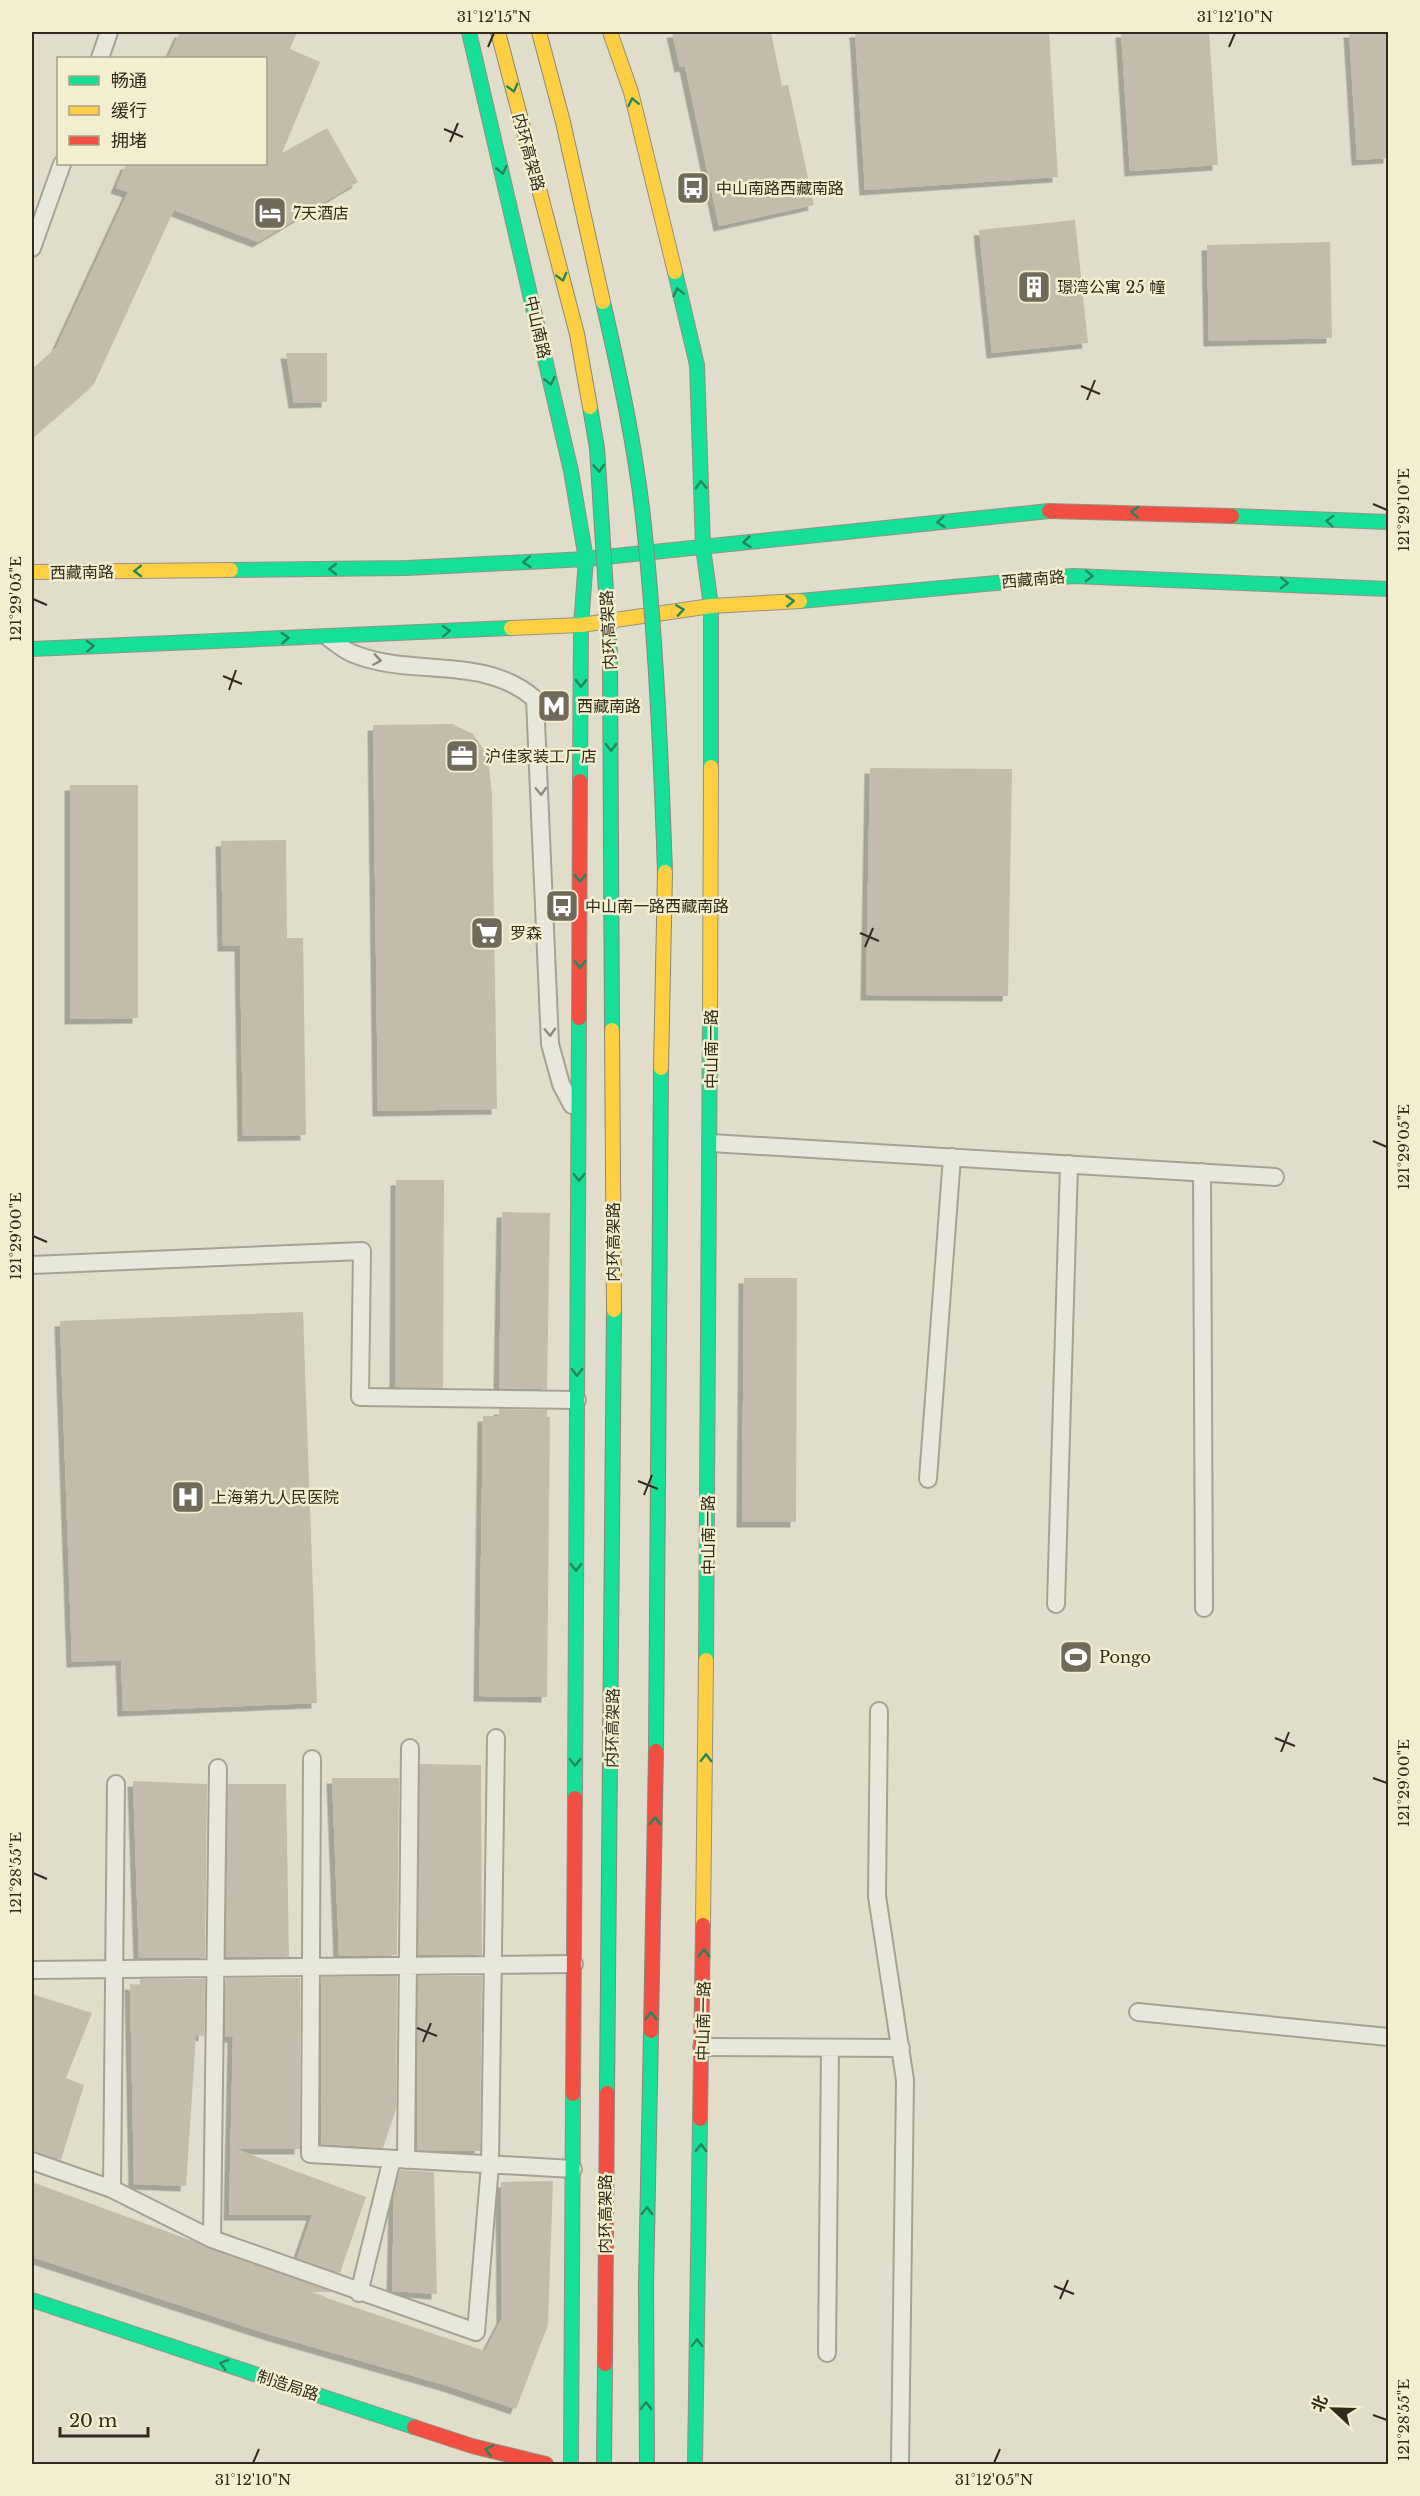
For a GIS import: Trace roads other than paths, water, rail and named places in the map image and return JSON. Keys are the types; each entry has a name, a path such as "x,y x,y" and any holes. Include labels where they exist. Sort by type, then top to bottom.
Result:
{"main road":[{"name":"中山南路","path":"469,32 571,471 586,559 581,625"},
{"name":"内环高架路","path":"498,32 577,334 597,448 610,655 614,1325 604,2464"},
{"path":"539,32 563,122 629,420 645,537 656,675 665,859 660,1093 657,1707 646,2286 647,2464"},
{"path":"610,32 631,92 697,365 703,547 711,606"},
{"name":"西藏南路","path":"32,572 406,568 586,559 1063,509 1389,522"},
{"name":"西藏南路","path":"32,649 581,625 711,606 787,602 1072,576 1389,589"},
{"name":"中山南一路","path":"695,2464 702,2047 711,1143 711,606"},
{"path":"571,2464 581,625"},
{"name":"制造局路","path":"32,2300 472,2446 546,2464"}],"lane":[{"path":"100,57 110,32"},
{"path":"32,248 62,165"},
{"path":"325,636 351,653 373,660 479,671 524,689 536,699 550,1044 561,1084 579,1119"},
{"path":"711,1143 1275,1177"},
{"path":"928,1479 952,1157"},
{"path":"1056,1604 1070,1164"},
{"path":"1202,1172 1204,1608"},
{"path":"32,1265 362,1251 360,1397 577,1400"},
{"path":"879,1711 877,1896 905,2080 900,2464"},
{"path":"32,2161 112,2189 212,2239 359,2293 476,2332 490,2165 496,1738"},
{"path":"359,2293 399,2159 408,1966 410,1748"},
{"path":"312,1759 310,2154 573,2169"},
{"path":"212,2239 218,1768"},
{"path":"112,2189 116,1784"},
{"path":"32,1970 574,1964"},
{"path":"1138,2012 1389,2037"},
{"path":"702,2047 901,2048"},
{"path":"826,2353 830,2048"}],"place":[{"name":"中山南路西藏南路","path":"693,188"},
{"name":"7天酒店","path":"270,213"},
{"name":"璟湾公寓 25 幢","path":"1034,287"},
{"name":"西藏南路","path":"554,706"},
{"name":"沪佳家装工厂店","path":"462,756"},
{"name":"中山南一路西藏南路","path":"562,906"},
{"name":"罗森","path":"487,933"},
{"name":"上海第九人民医院","path":"188,1497"},
{"name":"Pongo","path":"1076,1657"}]}
